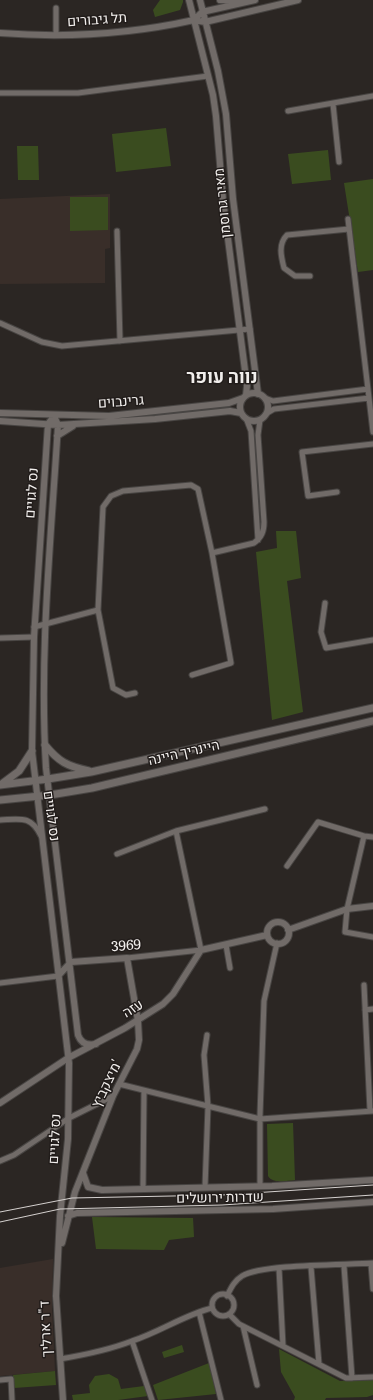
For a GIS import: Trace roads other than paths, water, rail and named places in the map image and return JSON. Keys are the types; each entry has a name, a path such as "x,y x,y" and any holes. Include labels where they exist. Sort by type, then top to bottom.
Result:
{"main road":[{"name":"היינריך היינה","path":"0,785 91,772 373,708"},
{"name":"היינריך היינה","path":"0,800 36,797 92,788 373,721"},
{"path":"45,744 55,757 63,763 91,772"},
{"path":"0,785 19,770 32,751"}],"street":[{"name":"מאיר גרוסמן","path":"189,0 208,76 216,116 223,200 247,386 244,397"},
{"name":"מאיר גרוסמן","path":"200,0 221,86 226,114 233,199 258,394"},
{"path":"220,0 247,0"},
{"path":"194,20 202,12 255,0"},
{"name":"תל גיבורים","path":"0,33 56,35 122,31 194,20 205,22 298,0"},
{"path":"56,8 56,35"},
{"path":"0,93 78,93 208,76"},
{"path":"288,111 373,96"},
{"path":"333,104 339,162"},
{"path":"348,219 366,378 371,404 373,432"},
{"path":"310,276 294,276 284,268 281,244 283,239 287,236 349,229"},
{"path":"117,231 120,341"},
{"path":"0,323 42,342 62,346 250,329"},
{"path":"366,378 373,377"},
{"path":"368,389 273,401 258,394 244,397 240,406 241,413 252,421 260,420 274,408 369,398"},
{"name":"גרינבוים","path":"0,413 54,416 109,416 229,403 244,397"},
{"path":"265,398 268,406 267,414"},
{"name":"גרינבוים","path":"0,420 58,425 155,420 230,410 241,413"},
{"path":"48,424 54,416"},
{"name":"נס לגויים","path":"54,416 58,425 46,624 45,744 79,1038 84,1044 96,1044"},
{"path":"246,418 251,431 258,540"},
{"path":"212,553 254,543 258,540 263,531 264,522 258,435 260,420"},
{"path":"36,423 48,437"},
{"name":"נס לגויים","path":"48,424 34,627 32,751 34,781 48,879 68,1058 69,1118 66,1166 60,1216"},
{"path":"57,436 64,430 77,424"},
{"path":"337,492 308,496 302,452 373,444"},
{"path":"135,693 126,695 113,688 98,610 103,507 111,496 123,491 191,485 198,489 212,553 231,663 192,675"},
{"path":"325,603 321,632 326,648 373,640"},
{"path":"34,627 98,610"},
{"path":"0,638 34,637"},
{"path":"117,854 176,831 265,809"},
{"path":"0,820 29,820 34,824 42,838"},
{"path":"287,866 318,822 364,836 373,837"},
{"path":"176,831 202,950 267,935"},
{"path":"364,836 347,909 345,932 373,937"},
{"path":"288,930 347,909 373,906"},
{"path":"275,922 282,923 288,930 286,939 277,943 271,941 267,935 268,928 275,922"},
{"path":"260,1186 260,1119 264,1001 277,943"},
{"path":"226,945 230,968"},
{"name":"3969","path":"71,962 202,950"},
{"name":"עזה","path":"0,1103 68,1058 138,1021 163,1004 173,994 202,950"},
{"name":"מיצקביץ'","path":"68,1216 113,1096 137,1049 139,1040 138,1021 127,958"},
{"path":"0,983 58,976 71,962"},
{"path":"119,1084 260,1119 371,1111 364,985"},
{"path":"365,1010 373,1009"},
{"path":"204,1187 208,1106 204,1054 208,1035"},
{"path":"143,1189 144,1091"},
{"path":"0,1162 14,1155 69,1118 113,1096"},
{"name":"שדרות ירושלים","path":"84,1172 86,1184 95,1190 260,1186 373,1180"},
{"name":"שדרות ירושלים","path":"68,1216 77,1213 273,1209 373,1202"},
{"name":"ד\"ר ארליך","path":"60,1216 56,1311 63,1400"},
{"name":"ד\"ר ארליך","path":"58,1256 68,1216"},
{"path":"227,1296 234,1282 243,1275 279,1268 372,1264 373,1289"},
{"path":"344,1266 352,1378"},
{"path":"311,1267 319,1364"},
{"path":"279,1268 283,1346"},
{"path":"217,1296 227,1296 232,1300 234,1306 229,1314 219,1316 212,1308 213,1301 217,1296"},
{"path":"60,1359 85,1355 132,1341 199,1312 212,1308"},
{"path":"199,1312 220,1400"},
{"path":"229,1314 235,1322 346,1378 373,1377"},
{"path":"243,1326 256,1385"},
{"path":"132,1341 152,1400"},
{"path":"0,1380 11,1380 12,1400"}],"tram line":[{"path":"0,1212 72,1198 222,1195 373,1185"},
{"path":"0,1222 60,1209 222,1205 373,1195"}],"district":[{"name":"נווה עופר","path":"222,378"}]}
